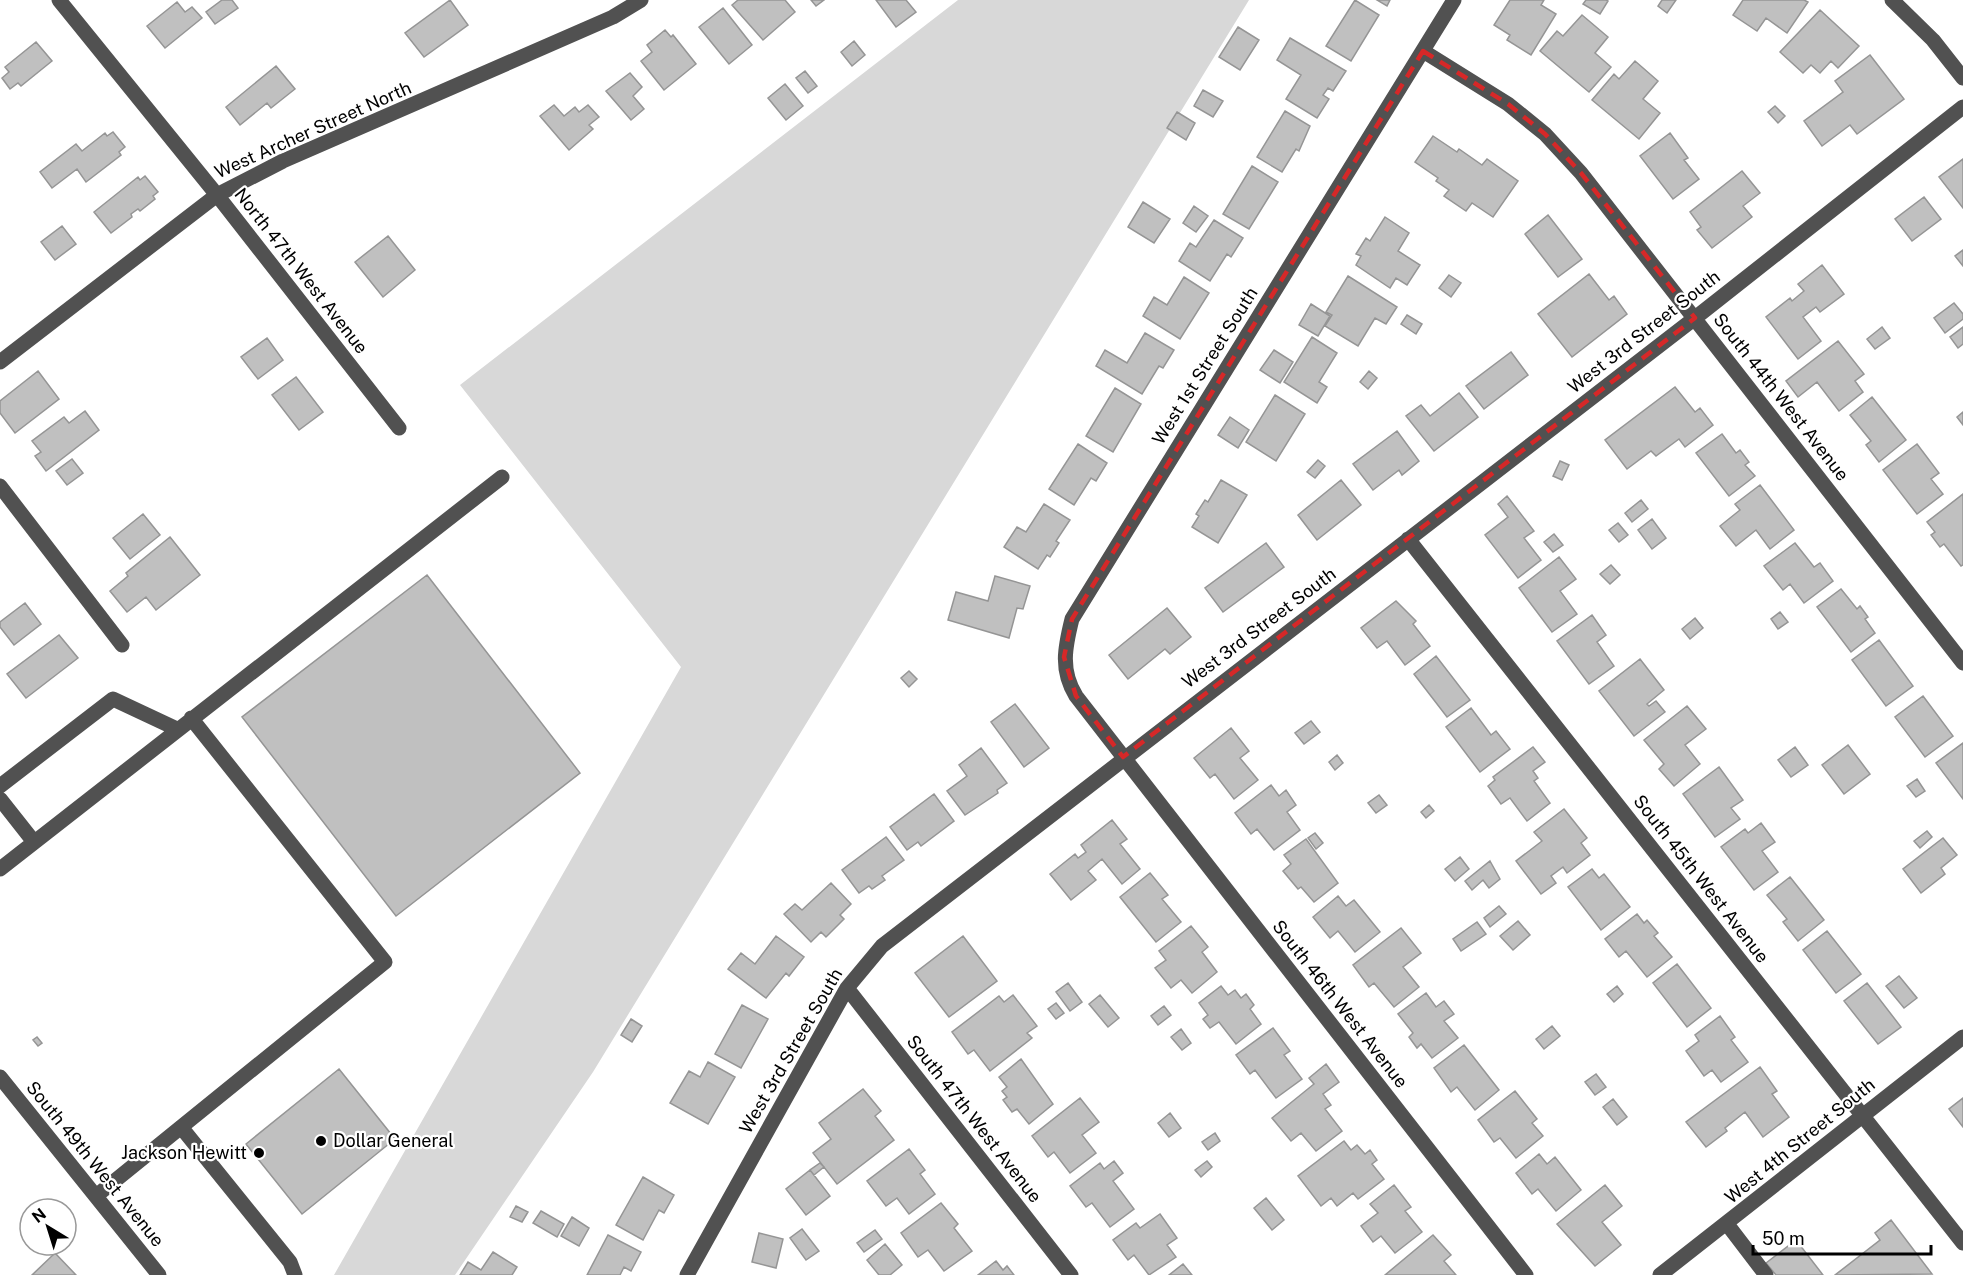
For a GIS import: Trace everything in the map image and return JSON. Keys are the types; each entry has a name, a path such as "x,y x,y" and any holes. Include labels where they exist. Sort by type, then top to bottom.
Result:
{"street":[{"name":"North 47th West Avenue","path":"59,0 217,195 399,428"},
{"name":"West Archer Street North","path":"0,362 217,195 283,161 613,16 641,0"},
{"name":"West 1st Street South","path":"1123,757 1069,684 1064,657 1072,619 1454,0"},
{"path":"1892,0 1933,40 1963,78"},
{"name":"South 44th West Avenue","path":"1423,51 1508,104 1545,134 1581,173 1963,663"},
{"name":"West 3rd Street South","path":"687,1275 846,988 882,946 1123,757 1695,318 1963,107"},
{"path":"0,869 502,477"},
{"path":"0,486 122,645"},
{"name":"South 45th West Avenue","path":"1408,539 1963,1243"},
{"path":"0,786 113,699 177,729"},
{"path":"96,1196 385,962 191,718"},
{"name":"South 46th West Avenue","path":"1123,757 1526,1275"},
{"path":"0,799 34,842"},
{"name":"South 47th West Avenue","path":"846,988 1071,1275"},
{"name":"West 4th Street South","path":"1660,1275 1963,1037"},
{"name":"South 49th West Avenue","path":"0,1077 159,1275"},
{"path":"182,1127 290,1262 295,1275"},
{"path":"1727,1224 1766,1275"}],"highlighted area":[{"path":"1423,51 1508,104 1545,134 1581,173 1695,318 1123,757 1076,696 1064,657 1072,619"}],"shaded area":[{"path":"958,0 1249,0 593,1072 455,1275 334,1275 681,667 460,385"}],"building":[{"path":"222,0 232,0 238,8 215,24 206,12"},
{"path":"450,0 468,25 424,57 405,33"},
{"path":"738,0 785,0 795,12 763,40 732,5"},
{"path":"811,0 824,0 816,6"},
{"path":"876,0 906,0 916,12 896,27"},
{"path":"1355,0 1379,15 1351,61 1326,46"},
{"path":"1377,0 1390,0 1387,6"},
{"path":"1510,0 1544,0 1541,5 1556,14 1531,55 1507,40 1510,35 1494,25"},
{"path":"1586,0 1608,1 1600,14 1583,4"},
{"path":"1662,0 1676,0 1667,13 1658,6"},
{"path":"1743,0 1804,0 1808,2 1787,33 1766,18 1757,31 1733,15"},
{"path":"177,2 185,12 192,7 202,18 165,48 147,26"},
{"path":"723,8 752,45 729,64 699,27"},
{"path":"1820,10 1859,46 1838,68 1831,61 1820,73 1811,65 1803,73 1780,52"},
{"path":"1582,15 1608,37 1595,53 1611,67 1589,92 1540,51 1557,31 1563,36"},
{"path":"1238,27 1259,40 1240,70 1219,57"},
{"path":"665,30 671,37 673,35 696,64 664,90 641,61 652,52 647,45"},
{"path":"1290,38 1346,71 1333,91 1328,88 1323,95 1329,99 1317,118 1286,99 1301,75 1277,60"},
{"path":"854,41 865,55 852,66 841,52"},
{"path":"36,42 52,61 21,86 18,83 10,89 2,78 9,72 5,67"},
{"path":"1870,55 1904,99 1857,134 1850,125 1822,146 1804,121 1843,92 1835,81"},
{"path":"1635,61 1658,81 1643,99 1660,113 1639,139 1592,100 1614,74 1619,79"},
{"path":"276,66 295,89 271,108 267,103 240,125 226,107"},
{"path":"805,71 817,86 808,93 796,78"},
{"path":"630,73 642,87 633,96 644,109 631,120 606,91"},
{"path":"785,84 803,106 786,120 768,98"},
{"path":"1203,90 1223,101 1213,117 1194,106"},
{"path":"554,105 564,116 575,107 579,112 588,105 599,117 589,125 593,129 569,150 540,116"},
{"path":"1775,106 1785,116 1778,123 1768,112"},
{"path":"1285,111 1310,126 1299,151 1296,149 1282,172 1257,157"},
{"path":"1177,112 1195,123 1186,140 1167,128"},
{"path":"113,132 125,147 119,152 121,155 86,182 77,169 52,188 40,172 76,144 82,151 105,133 107,136"},
{"path":"1670,133 1688,158 1684,160 1699,179 1673,199 1640,156"},
{"path":"1433,136 1457,152 1459,149 1482,165 1487,159 1518,181 1493,217 1472,203 1466,211 1444,196 1449,190 1436,181 1438,178 1415,162"},
{"path":"1963,159 1963,208 1939,177"},
{"path":"1252,166 1278,182 1249,229 1223,214"},
{"path":"1742,171 1760,193 1743,206 1752,217 1712,248 1697,230 1701,227 1690,212"},
{"path":"145,176 158,192 153,196 155,199 140,211 138,209 131,214 132,217 111,233 94,212 138,177 140,180"},
{"path":"1924,197 1941,219 1912,241 1895,219"},
{"path":"1143,202 1170,219 1154,243 1128,227"},
{"path":"1194,206 1208,216 1196,232 1183,223"},
{"path":"1548,215 1582,259 1558,277 1525,234"},
{"path":"1385,217 1409,233 1398,251 1420,265 1407,285 1396,278 1390,288 1356,265 1361,256 1356,254 1366,238 1370,241"},
{"path":"1214,220 1243,238 1231,257 1227,254 1210,281 1179,261 1190,243 1196,247"},
{"path":"62,226 76,244 55,260 41,242"},
{"path":"388,236 415,270 383,297 355,262"},
{"path":"1963,250 1963,266 1955,256"},
{"path":"1822,265 1844,294 1820,312 1816,307 1803,317 1821,341 1798,359 1766,317 1790,298 1792,301 1804,291 1798,284"},
{"path":"1589,274 1609,300 1614,296 1627,314 1572,357 1538,314"},
{"path":"1449,275 1461,283 1451,297 1439,288"},
{"path":"1348,276 1397,307 1386,324 1375,318 1358,346 1325,326 1332,315 1326,312"},
{"path":"1184,277 1209,293 1180,339 1143,316 1154,297 1167,305"},
{"path":"1954,303 1963,314 1963,319 1945,333 1934,318"},
{"path":"1311,304 1330,316 1318,336 1299,325"},
{"path":"1407,315 1422,324 1416,334 1401,324"},
{"path":"1882,327 1890,338 1875,349 1867,339"},
{"path":"1963,327 1963,344 1958,348 1950,337"},
{"path":"1145,333 1174,350 1163,368 1159,366 1142,394 1096,366 1105,350 1127,363"},
{"path":"1312,337 1337,353 1319,382 1327,387 1317,403 1284,382"},
{"path":"267,338 283,360 258,379 241,357"},
{"path":"1838,341 1864,374 1855,381 1863,392 1839,411 1817,382 1798,397 1786,381"},
{"path":"1274,350 1293,362 1280,383 1260,370"},
{"path":"1511,352 1528,375 1484,409 1466,386"},
{"path":"38,371 59,399 15,433 0,413 0,401"},
{"path":"1369,371 1377,378 1368,389 1360,382"},
{"path":"296,377 323,412 299,430 272,395"},
{"path":"1675,387 1695,412 1700,408 1713,425 1685,447 1679,439 1656,456 1651,451 1627,469 1605,440"},
{"path":"1115,388 1141,404 1113,452 1086,436"},
{"path":"1459,393 1478,417 1434,451 1406,416 1421,405 1430,416"},
{"path":"1275,395 1305,414 1276,461 1246,442"},
{"path":"1872,397 1906,440 1879,462 1866,445 1871,441 1850,415"},
{"path":"85,411 99,430 46,471 35,456 41,452 32,441 64,417 69,423"},
{"path":"1963,412 1963,425 1957,417"},
{"path":"1230,417 1249,430 1238,448 1218,435"},
{"path":"1397,431 1419,461 1402,475 1399,470 1373,490 1353,464"},
{"path":"1722,434 1736,453 1740,450 1749,462 1745,465 1755,476 1729,496 1696,453"},
{"path":"1078,444 1107,463 1096,481 1091,478 1074,505 1049,489"},
{"path":"1917,444 1939,473 1931,479 1943,494 1917,514 1883,470"},
{"path":"72,459 83,473 67,485 56,471"},
{"path":"1318,460 1325,466 1315,478 1307,472"},
{"path":"1560,461 1569,465 1562,480 1553,476"},
{"path":"1221,480 1247,495 1218,543 1192,527 1199,516 1196,514 1205,500 1208,502"},
{"path":"1341,480 1361,505 1317,540 1298,515"},
{"path":"1760,485 1794,530 1770,549 1756,530 1736,546 1720,526 1740,510 1735,504"},
{"path":"1963,494 1963,565 1961,566 1944,544 1940,547 1931,535 1935,532 1927,522"},
{"path":"1507,496 1534,531 1524,538 1541,560 1518,578 1485,535 1508,517 1498,504"},
{"path":"1641,500 1648,509 1632,522 1625,513"},
{"path":"1044,504 1070,520 1056,541 1059,543 1050,557 1047,555 1038,569 1004,547 1017,527 1026,532"},
{"path":"143,514 160,535 130,559 113,538"},
{"path":"1652,519 1666,538 1652,549 1638,530"},
{"path":"1618,523 1628,535 1619,542 1609,530"},
{"path":"1554,534 1563,545 1553,552 1544,542"},
{"path":"170,537 200,575 156,610 146,597 127,612 110,591 128,576 126,573"},
{"path":"1266,543 1284,567 1223,612 1205,588"},
{"path":"1795,543 1814,567 1820,563 1833,581 1804,603 1790,584 1783,590 1764,566"},
{"path":"1559,557 1576,579 1560,591 1577,614 1552,632 1519,588"},
{"path":"1611,565 1620,575 1610,584 1600,574"},
{"path":"427,575 580,773 396,916 242,717"},
{"path":"995,576 1030,586 1023,609 1017,608 1009,638 948,620 956,592 988,601"},
{"path":"1841,589 1857,609 1860,606 1868,617 1865,619 1875,633 1851,652 1817,607"},
{"path":"1396,601 1416,621 1413,624 1430,646 1405,665 1387,641 1377,648 1361,628"},
{"path":"25,603 41,624 14,645 0,627 0,622"},
{"path":"1167,608 1191,637 1170,654 1165,649 1128,679 1109,655"},
{"path":"1780,612 1788,622 1778,629 1771,619"},
{"path":"1592,615 1606,635 1597,642 1614,666 1589,684 1557,641"},
{"path":"1695,618 1703,628 1690,639 1682,629"},
{"path":"59,635 78,658 26,698 7,674"},
{"path":"1879,640 1913,686 1886,706 1852,660"},
{"path":"1436,656 1470,700 1447,717 1414,674"},
{"path":"1640,659 1664,690 1647,704 1649,706 1656,701 1665,712 1634,736 1599,691"},
{"path":"909,671 917,679 909,687 901,678"},
{"path":"1923,696 1953,736 1925,757 1895,717"},
{"path":"1015,704 1049,748 1024,767 991,722"},
{"path":"1687,706 1706,729 1685,745 1700,764 1674,786 1659,769 1664,764 1644,740"},
{"path":"1471,708 1491,735 1496,731 1510,749 1480,772 1446,727"},
{"path":"1311,721 1320,732 1304,744 1295,733"},
{"path":"1231,728 1249,751 1240,758 1258,780 1234,799 1215,774 1210,778 1194,758"},
{"path":"1963,743 1963,799 1936,763"},
{"path":"1848,745 1870,774 1844,794 1822,765"},
{"path":"1533,747 1545,762 1533,771 1538,778 1534,781 1550,803 1527,821 1510,798 1501,804 1488,786 1495,780 1493,777"},
{"path":"1795,747 1808,765 1791,777 1778,760"},
{"path":"981,748 1007,783 997,790 998,793 965,815 947,791 967,776 959,765"},
{"path":"1337,755 1343,763 1335,770 1329,762"},
{"path":"1719,767 1743,800 1731,808 1740,819 1715,837 1683,794"},
{"path":"1917,779 1925,791 1916,797 1907,786"},
{"path":"1271,785 1279,796 1286,790 1296,805 1287,812 1300,830 1274,850 1257,829 1251,834 1235,813"},
{"path":"934,794 954,821 921,846 918,842 907,850 890,827"},
{"path":"1379,795 1387,805 1376,813 1368,803"},
{"path":"1429,805 1434,811 1426,818 1421,812"},
{"path":"1564,809 1587,838 1581,843 1590,855 1567,873 1563,867 1551,876 1556,883 1541,894 1516,861 1542,841 1534,832"},
{"path":"1112,820 1127,839 1120,844 1140,869 1122,884 1102,859 1088,871 1096,880 1071,900 1050,874 1075,854 1078,858 1086,852 1081,845"},
{"path":"1761,823 1775,842 1762,851 1778,872 1754,890 1721,847 1745,829 1748,833"},
{"path":"1927,831 1932,837 1920,848 1914,841"},
{"path":"1315,833 1323,843 1316,849 1308,838"},
{"path":"886,837 904,860 882,876 885,880 872,889 869,886 859,893 842,870"},
{"path":"1943,838 1957,855 1941,868 1945,874 1921,893 1903,869"},
{"path":"1306,839 1338,883 1314,902 1301,887 1298,889 1283,871 1291,864 1284,855"},
{"path":"1460,857 1469,869 1455,881 1445,869"},
{"path":"1490,861 1500,879 1489,888 1483,880 1472,890 1465,881"},
{"path":"1592,869 1599,878 1604,874 1630,907 1601,930 1568,887"},
{"path":"1150,873 1168,895 1162,899 1181,922 1156,942 1120,897"},
{"path":"1790,877 1824,920 1798,941 1783,922 1787,919 1767,895"},
{"path":"831,883 851,904 840,915 844,919 826,937 821,932 811,942 784,914 795,904 802,910"},
{"path":"1338,896 1346,906 1354,900 1380,932 1355,952 1338,931 1330,938 1313,917"},
{"path":"1499,906 1506,914 1490,927 1484,918"},
{"path":"1637,914 1644,923 1647,920 1658,933 1654,936 1672,957 1647,977 1626,951 1619,957 1605,939"},
{"path":"1518,921 1530,935 1513,950 1500,936"},
{"path":"1477,922 1486,934 1461,951 1453,939"},
{"path":"1191,926 1208,947 1202,952 1217,972 1192,993 1181,980 1171,988 1155,968 1166,960 1159,951"},
{"path":"1401,928 1421,953 1403,967 1419,987 1394,1007 1374,983 1369,987 1353,965"},
{"path":"1827,931 1861,974 1836,993 1803,950"},
{"path":"776,936 804,957 789,976 786,973 766,998 728,969 741,953 755,964"},
{"path":"963,936 997,981 949,1017 915,973"},
{"path":"1677,964 1711,1008 1687,1027 1653,983"},
{"path":"1899,976 1917,998 1904,1008 1886,986"},
{"path":"1068,983 1082,1002 1070,1011 1056,992"},
{"path":"1867,983 1901,1027 1878,1044 1844,1001"},
{"path":"1221,986 1228,995 1235,990 1241,998 1246,994 1254,1005 1250,1009 1261,1024 1236,1044 1219,1022 1210,1028 1203,1019 1208,1015 1199,1003"},
{"path":"1617,986 1623,994 1614,1002 1607,994"},
{"path":"1426,993 1436,1007 1444,1001 1454,1014 1444,1021 1458,1038 1432,1058 1421,1044 1417,1048 1409,1037 1413,1033 1398,1014"},
{"path":"1013,995 1037,1026 1027,1033 1032,1038 990,1071 974,1050 968,1054 952,1032 999,996 1004,1002"},
{"path":"1100,995 1119,1018 1108,1027 1089,1004"},
{"path":"1056,1003 1064,1013 1056,1019 1048,1009"},
{"path":"742,1005 768,1019 741,1068 715,1054"},
{"path":"1164,1006 1171,1015 1158,1025 1151,1016"},
{"path":"1720,1016 1735,1037 1731,1040 1748,1062 1721,1082 1712,1070 1704,1076 1686,1051 1699,1041 1695,1035"},
{"path":"631,1019 642,1026 632,1042 621,1035"},
{"path":"1552,1026 1560,1036 1544,1049 1536,1039"},
{"path":"1273,1028 1290,1051 1284,1055 1302,1079 1276,1098 1255,1070 1250,1074 1236,1055"},
{"path":"1181,1029 1191,1043 1182,1050 1171,1037"},
{"path":"37,1037 42,1043 38,1046 33,1040"},
{"path":"1464,1045 1499,1090 1475,1110 1457,1087 1451,1092 1434,1068"},
{"path":"1021,1059 1053,1104 1029,1124 1017,1109 1012,1112 1003,1100 1007,1097 1002,1091 1007,1087 999,1077"},
{"path":"708,1062 735,1077 708,1124 670,1103 689,1071 700,1077"},
{"path":"1326,1064 1339,1082 1323,1094 1331,1105 1325,1109 1342,1131 1316,1151 1301,1133 1291,1141 1272,1118 1314,1084 1309,1078"},
{"path":"1760,1067 1777,1091 1772,1094 1789,1117 1763,1137 1745,1112 1725,1128 1727,1131 1706,1147 1686,1122"},
{"name":"Dollar General","path":"339,1069 395,1139 302,1214 246,1144"},
{"path":"1596,1074 1606,1087 1595,1095 1585,1082"},
{"path":"863,1089 881,1111 875,1116 894,1140 837,1184 813,1153 831,1139 819,1123"},
{"path":"1515,1091 1537,1119 1532,1123 1543,1136 1516,1158 1500,1138 1494,1142 1478,1120"},
{"path":"1080,1098 1099,1122 1082,1135 1096,1153 1070,1173 1054,1152 1048,1157 1032,1136"},
{"path":"1963,1098 1963,1127 1949,1109"},
{"path":"1613,1099 1627,1117 1617,1125 1603,1107"},
{"path":"1170,1113 1181,1128 1169,1137 1158,1123"},
{"path":"1215,1133 1220,1141 1208,1150 1202,1142"},
{"path":"1344,1141 1351,1150 1357,1145 1365,1154 1370,1150 1377,1160 1372,1164 1384,1179 1358,1199 1353,1193 1337,1206 1331,1198 1321,1206 1298,1176"},
{"path":"909,1149 925,1170 920,1174 935,1194 909,1214 897,1198 886,1206 867,1181"},
{"path":"1539,1154 1547,1164 1555,1157 1581,1190 1556,1211 1538,1189 1532,1194 1516,1173"},
{"path":"1114,1161 1123,1173 1113,1181 1134,1209 1110,1227 1092,1203 1086,1207 1070,1186 1100,1163 1104,1169"},
{"path":"1207,1161 1212,1167 1201,1177 1195,1170"},
{"path":"820,1163 824,1167 814,1175 810,1170"},
{"path":"810,1170 830,1196 806,1215 786,1189"},
{"path":"643,1177 674,1195 664,1213 659,1210 643,1240 616,1225"},
{"path":"1394,1185 1411,1207 1405,1211 1422,1232 1395,1253 1381,1236 1373,1242 1361,1226 1378,1213 1370,1204"},
{"path":"1605,1185 1622,1206 1602,1222 1621,1245 1595,1266 1557,1224"},
{"path":"1266,1198 1284,1220 1272,1230 1254,1208"},
{"path":"941,1203 958,1224 954,1228 972,1251 944,1271 928,1250 918,1257 901,1233"},
{"path":"516,1206 528,1212 522,1222 510,1217"},
{"path":"541,1211 564,1224 557,1237 533,1223"},
{"path":"1160,1214 1177,1238 1167,1245 1176,1257 1149,1275 1134,1255 1128,1260 1113,1240 1136,1223 1140,1228"},
{"path":"572,1217 589,1228 579,1246 561,1236"},
{"path":"1891,1220 1932,1274 1835,1275 1880,1240 1875,1233"},
{"path":"802,1229 819,1251 806,1260 790,1238"},
{"path":"875,1230 882,1239 864,1252 857,1243"},
{"path":"759,1233 783,1239 776,1268 752,1262"},
{"path":"608,1235 641,1252 631,1271 624,1267 620,1275 587,1275"},
{"path":"1433,1235 1451,1255 1444,1261 1456,1275 1385,1275"},
{"path":"1796,1240 1823,1275 1776,1275 1766,1263"},
{"path":"885,1244 902,1265 890,1275 879,1275 867,1260"},
{"path":"493,1252 517,1267 512,1275 460,1275 468,1262 481,1270"},
{"path":"51,1257 59,1257 76,1275 32,1275"},
{"path":"996,1261 1003,1270 1007,1266 1014,1275 978,1275"},
{"path":"1183,1264 1192,1275 1169,1275"}],"place":[{"name":"Dollar General","path":"321,1141"},
{"name":"Jackson Hewitt","path":"259,1153"}]}
